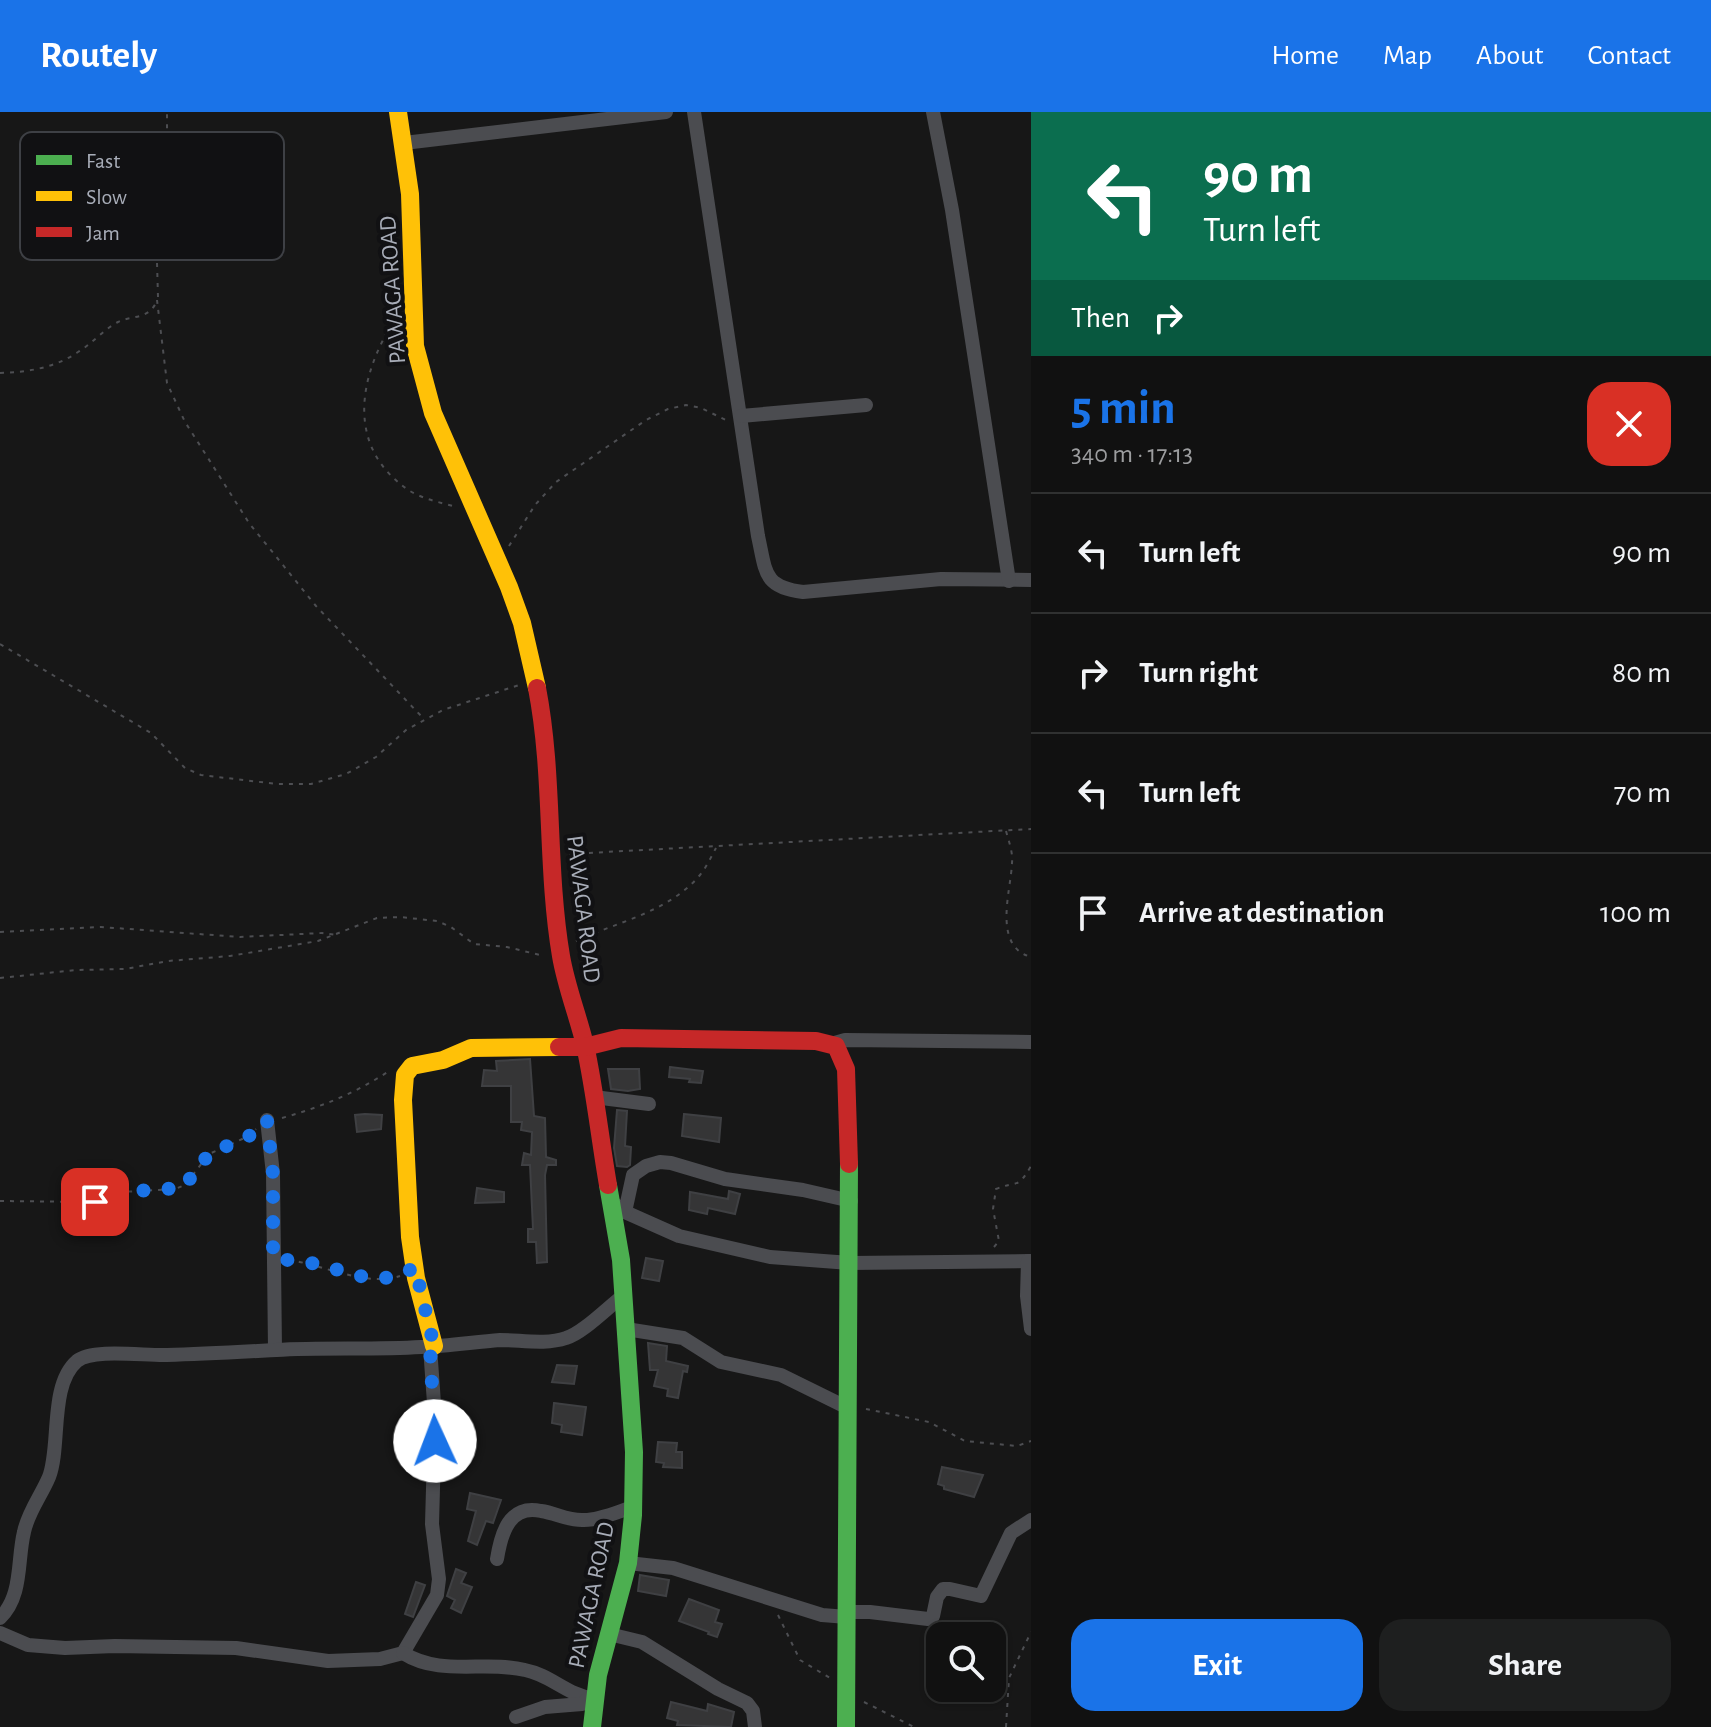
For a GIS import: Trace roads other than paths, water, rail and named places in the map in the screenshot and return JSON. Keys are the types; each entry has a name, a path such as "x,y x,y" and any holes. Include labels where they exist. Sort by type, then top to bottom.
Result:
{"main road":[{"name":"PAWAGA ROAD","path":"398,112 410,194 415,346 433,413 499,562 522,623 536,681 546,744 561,952 585,1047 618,1207 634,1452 633,1507 628,1563 592,1698 592,1727"},
{"path":"432,1347 410,1237 403,1100 405,1075 409,1068 448,1058 471,1048 585,1047 621,1038 816,1041 836,1046 846,1069 851,1201 846,1727"}],"street":[{"path":"404,143 666,112"},
{"path":"694,112 763,557 772,582 780,589 823,591 941,579 1031,580"},
{"path":"933,112 952,210 1009,581"},
{"path":"742,423 866,405"},
{"path":"831,1044 845,1040 1031,1042"},
{"path":"594,1097 649,1104"},
{"path":"267,1120 273,1174 275,1350"},
{"path":"851,1201 803,1190 725,1179 660,1162 646,1166 633,1175 618,1207 679,1236 751,1254 850,1263 1029,1261 1027,1296 1031,1329"},
{"path":"0,1618 13,1598 25,1526 50,1476 63,1388 78,1360 95,1354 154,1356 432,1347 501,1340 554,1341 580,1332 601,1311 624,1295"},
{"path":"626,1329 683,1338 721,1362 781,1375 848,1403"},
{"path":"403,1653 437,1595 439,1579 432,1524 435,1417 432,1347"},
{"path":"497,1559 503,1530 509,1520 521,1512 543,1511 585,1520 633,1507"},
{"path":"628,1563 673,1568 822,1615 870,1612 928,1619 933,1616 937,1597 946,1588 981,1596 1011,1533 1031,1520"},
{"path":"0,1633 28,1645 65,1648 236,1648 328,1661 380,1659 403,1653 426,1664 446,1667 525,1669 568,1692 592,1698"},
{"path":"609,1634 642,1642 685,1670 747,1703 753,1711 755,1727"},
{"path":"516,1717 554,1706 582,1704 592,1698"}]}
